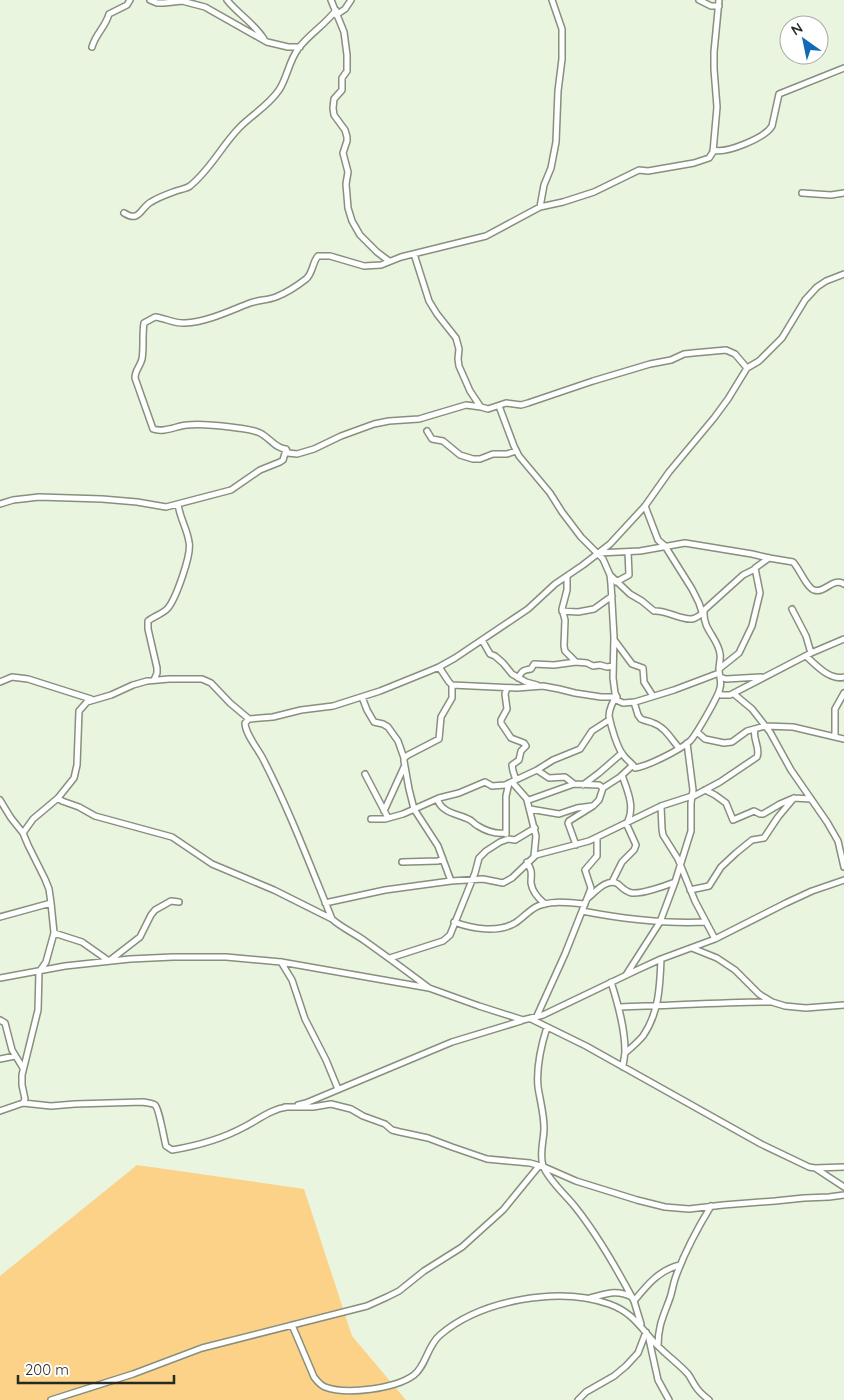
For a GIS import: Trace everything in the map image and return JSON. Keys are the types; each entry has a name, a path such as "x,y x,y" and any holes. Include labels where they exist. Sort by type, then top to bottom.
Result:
{"street":[{"path":"92,47 94,39 105,26 109,14 127,5 130,0"},
{"path":"150,0 164,3 182,1 205,7 271,43 288,47 300,47"},
{"path":"227,0 243,18 254,25 264,40"},
{"path":"331,0 345,35 347,66 342,78 342,90 333,102 333,111 345,130 347,137 343,152 348,172 346,184 348,208 356,229 377,252 389,261"},
{"path":"124,212 130,216 135,216 150,202 185,189 192,184 213,162 240,127 274,97 300,47 336,13 345,9 351,0"},
{"path":"540,207 556,142 558,91 562,59 562,29 552,0"},
{"path":"699,0 711,6 719,3 714,52 717,107 711,156 700,162 657,170 639,170 594,192 540,207 486,236 414,254 381,265 370,266 330,256 318,256 308,278 287,291 212,317 178,323 161,317 155,317 144,324 141,362 135,371 135,378 152,429 158,430 189,425 238,428 255,431 280,449 286,449 288,453 296,454 314,449 374,424 419,419 466,405 488,409 506,403 528,404 592,381 694,352 726,350 735,354 747,368"},
{"path":"713,150 730,149 761,137 772,126 779,94 844,68"},
{"path":"802,193 844,193"},
{"path":"414,254 429,301 437,314 455,335 459,349 459,366 470,391 481,407"},
{"path":"332,919 294,825 245,723 249,719 273,717 302,710 333,706 362,697 439,667 528,608 555,584 610,544 645,506 669,472 714,418 747,368 758,361 782,338 805,300 817,287 826,281 844,274"},
{"path":"499,406 516,451 550,493 562,512 582,538 603,559 610,575 616,582 654,611 692,619 703,612 711,602 742,575 768,558"},
{"path":"427,431 432,439 444,441 454,451 464,457 476,459 490,454 507,454 516,451"},
{"path":"0,504 13,500 39,497 102,499 147,503 166,507 234,488 260,470 283,460 286,449"},
{"path":"154,680 157,673 148,621 166,610 173,600 186,564 190,545 179,515 178,504"},
{"path":"610,575 616,698 609,712 610,720 614,736 622,753 635,768 644,766 688,743 697,732 719,692 721,684 719,650 704,620 703,612 692,589 665,546 658,540 645,506"},
{"path":"598,553 628,552 685,543 791,561 795,563 810,587 818,591 843,577"},
{"path":"616,582 629,575 628,552"},
{"path":"482,640 490,654 503,663 511,673 533,685 616,698 623,704 634,702 719,673 739,653 752,626 760,594 755,568"},
{"path":"566,576 567,590 562,611 565,620 564,649 576,662"},
{"path":"837,582 844,584"},
{"path":"562,611 578,612 594,609 612,596"},
{"path":"792,609 806,636 809,654 818,667 836,678 844,677"},
{"path":"719,692 721,695 734,694 809,654 844,639"},
{"path":"614,640 632,664 643,668 644,682 653,696"},
{"path":"518,678 521,672 531,669 534,664 554,665 576,662 587,663 592,666 613,666"},
{"path":"404,758 439,739 441,717 452,698 452,685 439,667"},
{"path":"719,673 726,679 764,677"},
{"path":"0,682 12,677 28,679 91,699 102,698 134,685 154,680 188,678 207,680 249,719"},
{"path":"452,685 507,688 543,686"},
{"path":"505,840 506,796 512,782 512,765 519,760 521,751 526,746 524,743 511,738 501,723 507,709 505,694 507,688"},
{"path":"835,736 834,709 844,693"},
{"path":"734,694 752,709 774,738 810,799 834,832 844,865"},
{"path":"362,697 372,720 375,723 385,725 398,740 404,758 408,789 414,809 433,836 451,881"},
{"path":"24,833 39,813 58,798 74,778 77,765 79,711 84,703 91,699"},
{"path":"634,702 641,719 655,723 664,730 679,748"},
{"path":"371,819 388,818 403,814 439,798 485,782 492,786 512,782 553,760 580,749 592,732 610,720"},
{"path":"697,732 705,738 724,743 732,742 744,733 765,726 793,727 844,739"},
{"path":"325,903 385,890 451,881 483,879 503,883 512,878 533,857 543,852 576,845 597,838 661,806 692,796 720,782 757,757 759,752 755,740 755,728"},
{"path":"625,975 660,922 691,831 692,796 688,743"},
{"path":"582,785 622,753"},
{"path":"576,845 568,822 593,806 599,800 604,788 633,765"},
{"path":"384,811 404,767"},
{"path":"537,770 547,777 566,778 574,784"},
{"path":"365,774 388,818"},
{"path":"622,775 632,808 631,816 627,822"},
{"path":"512,782 527,800 530,809 536,839 533,857"},
{"path":"527,800 574,784 598,785 604,788"},
{"path":"705,790 726,803 734,820 754,811 763,814 794,798 810,799"},
{"path":"58,798 95,816 172,837 212,864 274,890 332,919 342,928 390,958 429,988"},
{"path":"439,798 440,805 448,811 469,819 484,829 505,833"},
{"path":"690,890 709,886 721,867 736,853 752,840 764,838 794,798"},
{"path":"0,800 11,818 24,833 45,879 52,903 54,933 46,962 39,972 38,1010 21,1080 25,1099 23,1103"},
{"path":"530,809 559,814 577,808 593,806"},
{"path":"661,806 663,835 680,865 690,890 715,939"},
{"path":"612,882 622,862 636,846 627,822"},
{"path":"390,958 443,941 450,936 481,856 493,846 505,840 515,840 535,828"},
{"path":"533,1018 565,954 591,888 585,872 597,856 597,838"},
{"path":"402,862 438,861 443,859"},
{"path":"527,862 532,872 532,888 545,904"},
{"path":"0,1111 23,1103 51,1106 143,1102 157,1106 166,1146 172,1150 218,1139 269,1113 285,1107 306,1103 452,1042 533,1018 661,959 715,939 812,891 844,880"},
{"path":"454,922 474,927 503,928 518,921 534,908 545,904 586,901 602,886 612,882 630,893 651,890 675,882"},
{"path":"109,961 140,937 154,910 170,901 178,902"},
{"path":"0,917 52,903"},
{"path":"582,910 625,919 683,923 706,922"},
{"path":"54,933 82,942 109,961"},
{"path":"692,948 717,958 735,970 759,994 772,1002 784,1006 806,1008 844,1005"},
{"path":"0,978 65,966 109,961 174,957 226,957 281,962 429,988 523,1020"},
{"path":"625,1053 644,1035 656,1006 659,995 661,959"},
{"path":"281,962 292,980 305,1019 326,1060 338,1089"},
{"path":"611,982 619,1007 625,1053 623,1067"},
{"path":"619,1007 725,1002 772,1002"},
{"path":"533,1018 761,1144 809,1167 844,1167"},
{"path":"0,1020 5,1023 10,1046 23,1068"},
{"path":"547,1027 538,1068 538,1084 544,1128 541,1167 575,1207 614,1264 633,1299 638,1316 647,1334 688,1374 696,1388 709,1400"},
{"path":"0,1059 15,1056"},
{"path":"285,1107 336,1105 351,1109 363,1116 385,1124 392,1130 434,1139 452,1148 487,1159 519,1162 541,1167 576,1181 665,1207 689,1209 844,1195"},
{"path":"51,1400 133,1374 202,1348 367,1306 387,1297 399,1291 424,1271 462,1247 503,1210 541,1167"},
{"path":"815,1168 844,1187"},
{"path":"658,1346 658,1332 680,1265 691,1240 711,1206"},
{"path":"633,1299 660,1274 680,1265"},
{"path":"587,1299 616,1292 633,1299"},
{"path":"292,1325 314,1377 320,1384 341,1390 358,1390 391,1385 414,1375 420,1369 433,1343 441,1335 463,1319 514,1301 564,1297 587,1299 618,1308 634,1318 642,1326"},
{"path":"578,1400 586,1392 614,1376 626,1366 638,1353 647,1334"},
{"path":"647,1334 658,1380 668,1400"}],"shaded area":[{"path":"137,1165 304,1189 352,1336 406,1400 0,1400 0,1276"}]}
